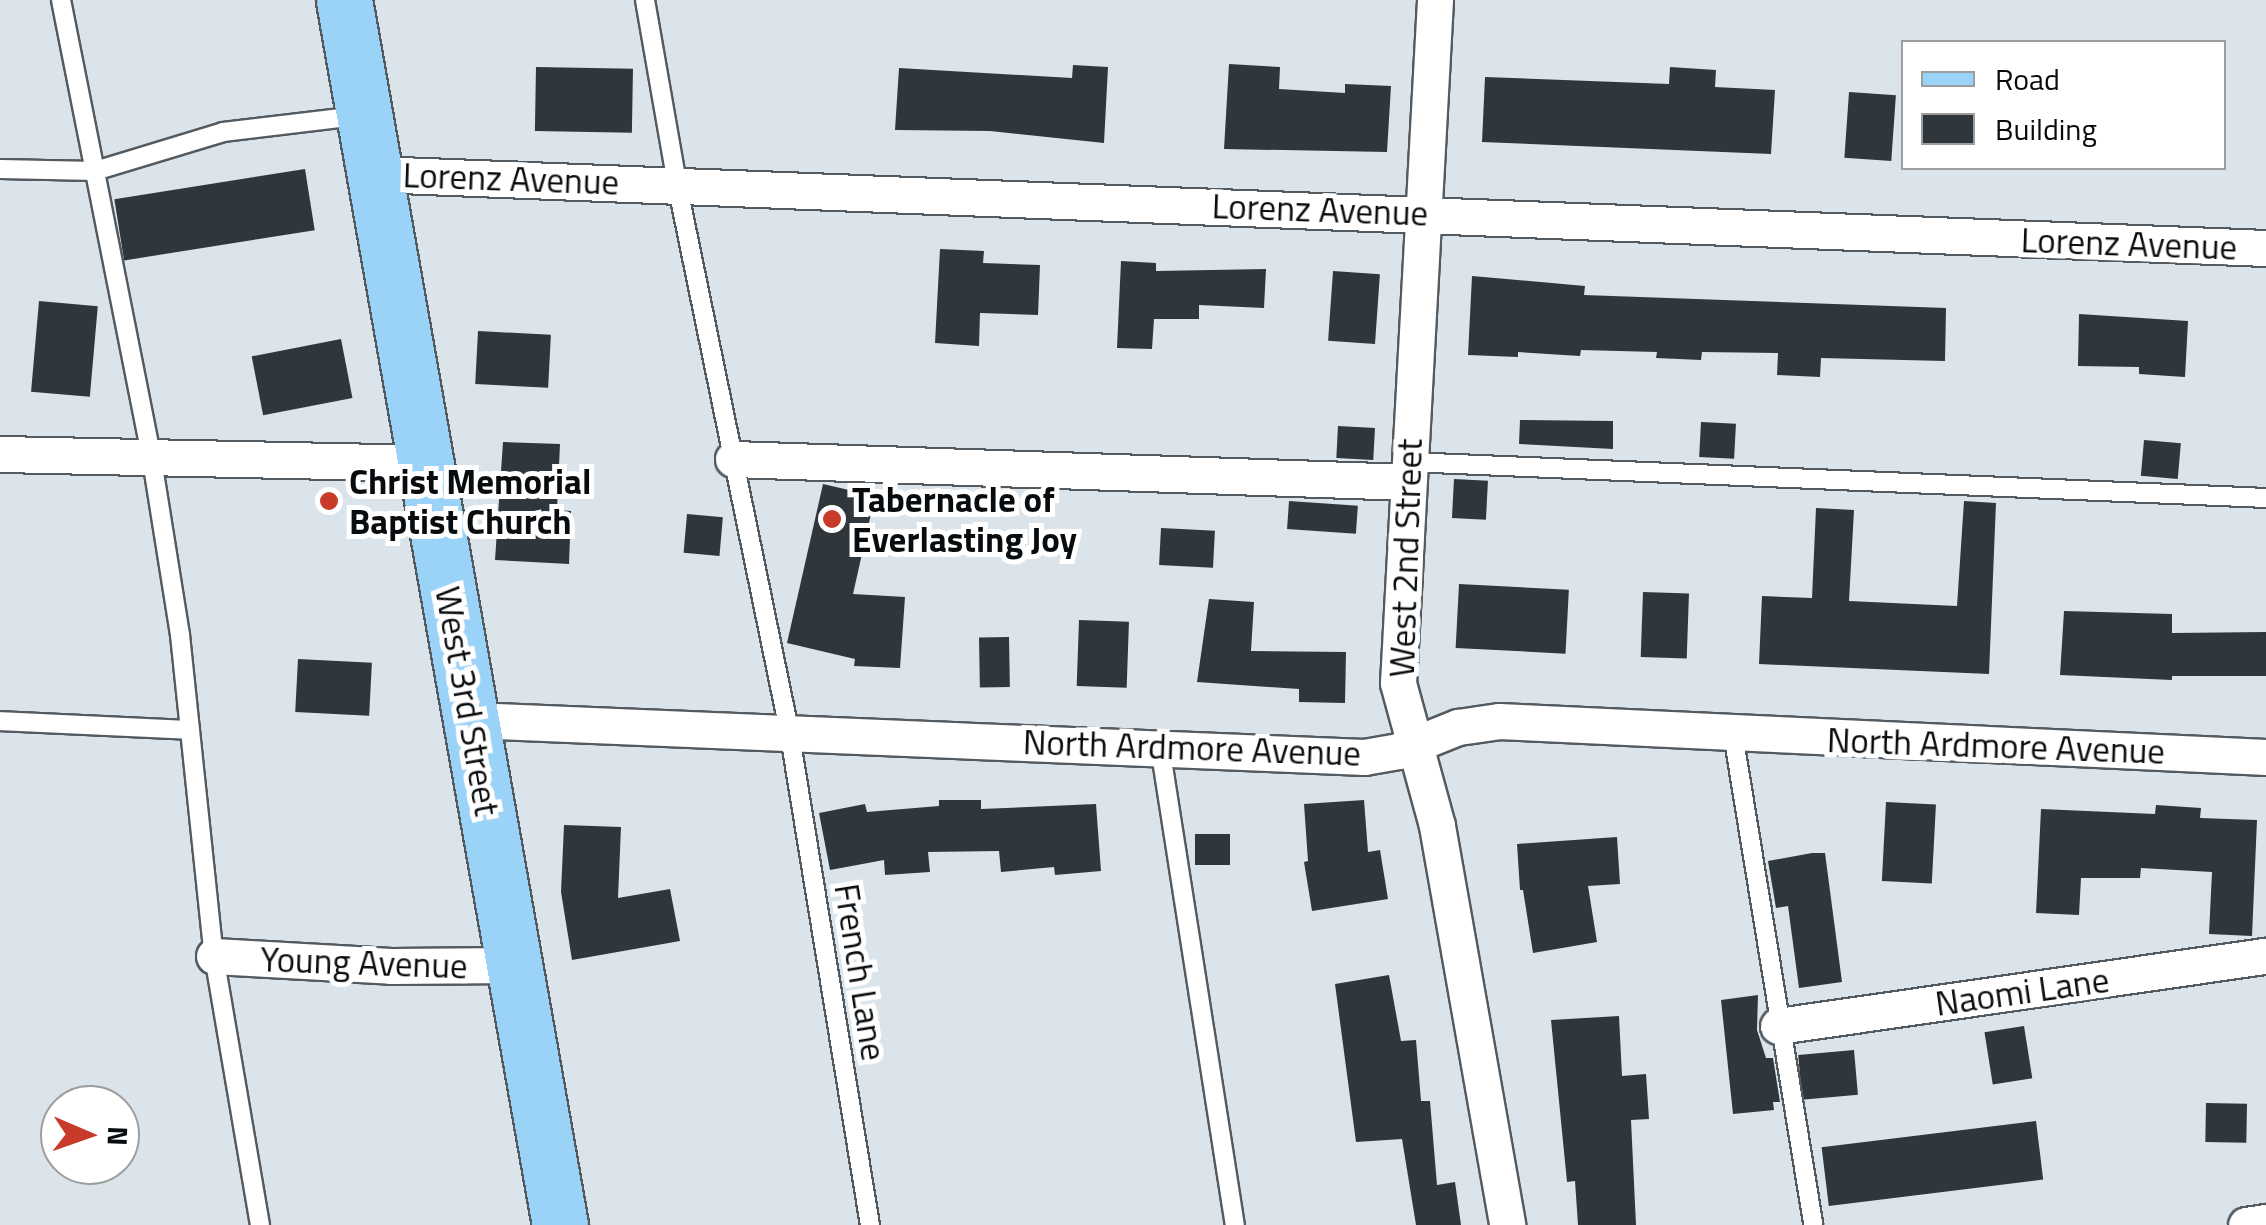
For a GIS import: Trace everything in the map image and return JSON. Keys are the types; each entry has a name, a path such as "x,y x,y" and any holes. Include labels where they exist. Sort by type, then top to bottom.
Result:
{"main road":[{"name":"West 3rd Street","path":"344,0 560,1225"}],"street":[{"name":"West 2nd Street","path":"1436,0 1398,682 1438,826 1507,1225"},
{"name":"Lorenz Avenue","path":"374,174 2266,248"},
{"path":"0,454 426,463"},
{"path":"733,458 1408,472"},
{"name":"North Ardmore Avenue","path":"472,720 789,730 1364,757 1458,727 1498,721 2266,757"},
{"name":"Young Avenue","path":"214,956 391,966 514,965"},
{"name":"Naomi Lane","path":"1778,1026 2266,956"},
{"path":"2246,1225 2266,1222"}],"lane":[{"path":"60,0 152,460 190,730 214,956 260,1225"},
{"name":"French Lane","path":"645,0 677,184 789,730 870,1225"},
{"path":"0,169 95,172 222,132 364,115"},
{"path":"1408,472 2266,498"},
{"path":"0,721 190,730"},
{"path":"1733,734 1813,1225"},
{"path":"1160,746 1235,1225"}],"building":[{"path":"1229,64 1280,67 1279,89 1345,93 1345,84 1391,86 1387,152 1224,149"},
{"path":"1073,65 1108,67 1104,143 990,131 895,130 899,68 1072,78"},
{"path":"536,67 633,69 632,133 535,131"},
{"path":"1670,67 1716,70 1715,87 1775,90 1771,154 1482,142 1485,77 1669,84"},
{"path":"1849,92 1896,95 1891,161 1844,158"},
{"path":"305,169 315,230 124,260 114,199"},
{"path":"940,249 984,251 983,263 1040,265 1038,315 980,313 979,346 935,343"},
{"path":"1121,261 1156,263 1156,271 1266,269 1264,308 1199,305 1199,319 1154,319 1152,349 1117,348"},
{"path":"1333,271 1380,274 1375,344 1328,341"},
{"path":"1472,276 1585,286 1584,295 1946,308 1945,361 1821,358 1820,377 1777,375 1778,353 1702,352 1701,360 1656,358 1657,352 1581,350 1580,356 1518,352 1518,357 1468,355"},
{"path":"39,301 98,306 90,397 31,392"},
{"path":"2079,314 2188,321 2185,377 2139,374 2139,367 2078,366"},
{"path":"478,331 551,335 548,388 475,384"},
{"path":"341,339 352,398 263,415 252,356"},
{"path":"1520,420 1613,421 1613,449 1519,444"},
{"path":"1701,422 1736,424 1734,459 1699,457"},
{"path":"1338,426 1375,428 1373,460 1336,458"},
{"path":"2144,440 2181,443 2178,479 2141,476"},
{"path":"503,442 560,444 557,510 571,511 569,564 495,560"},
{"path":"1454,479 1488,481 1486,520 1452,518"},
{"path":"823,484 875,496 853,594 905,597 900,668 854,666 855,659 787,643"},
{"path":"1289,501 1358,506 1356,534 1287,529"},
{"path":"1964,501 1996,503 1989,674 1759,664 1762,596 1812,598 1816,508 1854,510 1849,601 1957,606"},
{"path":"687,514 723,517 719,556 684,553"},
{"path":"1161,528 1215,531 1213,568 1159,565"},
{"path":"1459,584 1569,590 1565,654 1456,648"},
{"path":"1643,592 1689,594 1687,659 1641,657"},
{"path":"1209,599 1254,602 1251,651 1346,652 1345,703 1299,702 1299,689 1197,682"},
{"path":"2064,611 2172,614 2172,633 2266,632 2266,676 2172,676 2172,680 2060,675"},
{"path":"1079,620 1129,622 1127,688 1077,686"},
{"path":"1009,637 1010,687 980,688 979,638"},
{"path":"298,659 372,663 369,716 295,712"},
{"path":"939,800 981,800 981,809 1096,804 1101,871 1055,875 1054,867 1001,872 999,851 928,852 930,872 885,875 884,860 830,870 819,813 865,804 867,812 939,806"},
{"path":"1364,800 1368,852 1380,850 1388,899 1312,911 1304,862 1308,861 1304,804"},
{"path":"1886,802 1936,805 1932,884 1882,881"},
{"path":"2156,805 2201,808 2200,818 2257,820 2252,936 2209,934 2212,872 2141,868 2140,878 2081,878 2079,915 2036,913 2041,809 2155,814"},
{"path":"564,825 621,827 618,898 670,889 680,941 572,960 561,892"},
{"path":"1195,834 1230,834 1230,865 1195,865"},
{"path":"1617,837 1620,884 1588,886 1597,942 1533,953 1520,890 1517,844"},
{"path":"1825,853 1842,982 1799,988 1788,906 1776,908 1768,861"},
{"path":"1389,975 1401,1041 1416,1040 1421,1101 1430,1101 1437,1185 1455,1182 1461,1225 1416,1225 1402,1139 1356,1142 1335,984"},
{"path":"1758,995 1757,1030 1766,1058 1773,1058 1780,1102 1773,1102 1774,1110 1733,1114 1721,1000"},
{"path":"1619,1016 1622,1076 1646,1074 1649,1119 1631,1120 1636,1225 1578,1225 1575,1181 1567,1182 1551,1020"},
{"path":"2024,1026 2032,1078 1993,1085 1984,1032"},
{"path":"1854,1050 1858,1095 1802,1100 1798,1055"},
{"path":"2206,1103 2247,1104 2246,1143 2205,1142"},
{"path":"2036,1121 2043,1180 1829,1206 1822,1147"}],"place":[{"name":"Christ Memorial Baptist Church","path":"329,501"},
{"name":"Tabernacle of Everlasting Joy","path":"832,519"}]}
